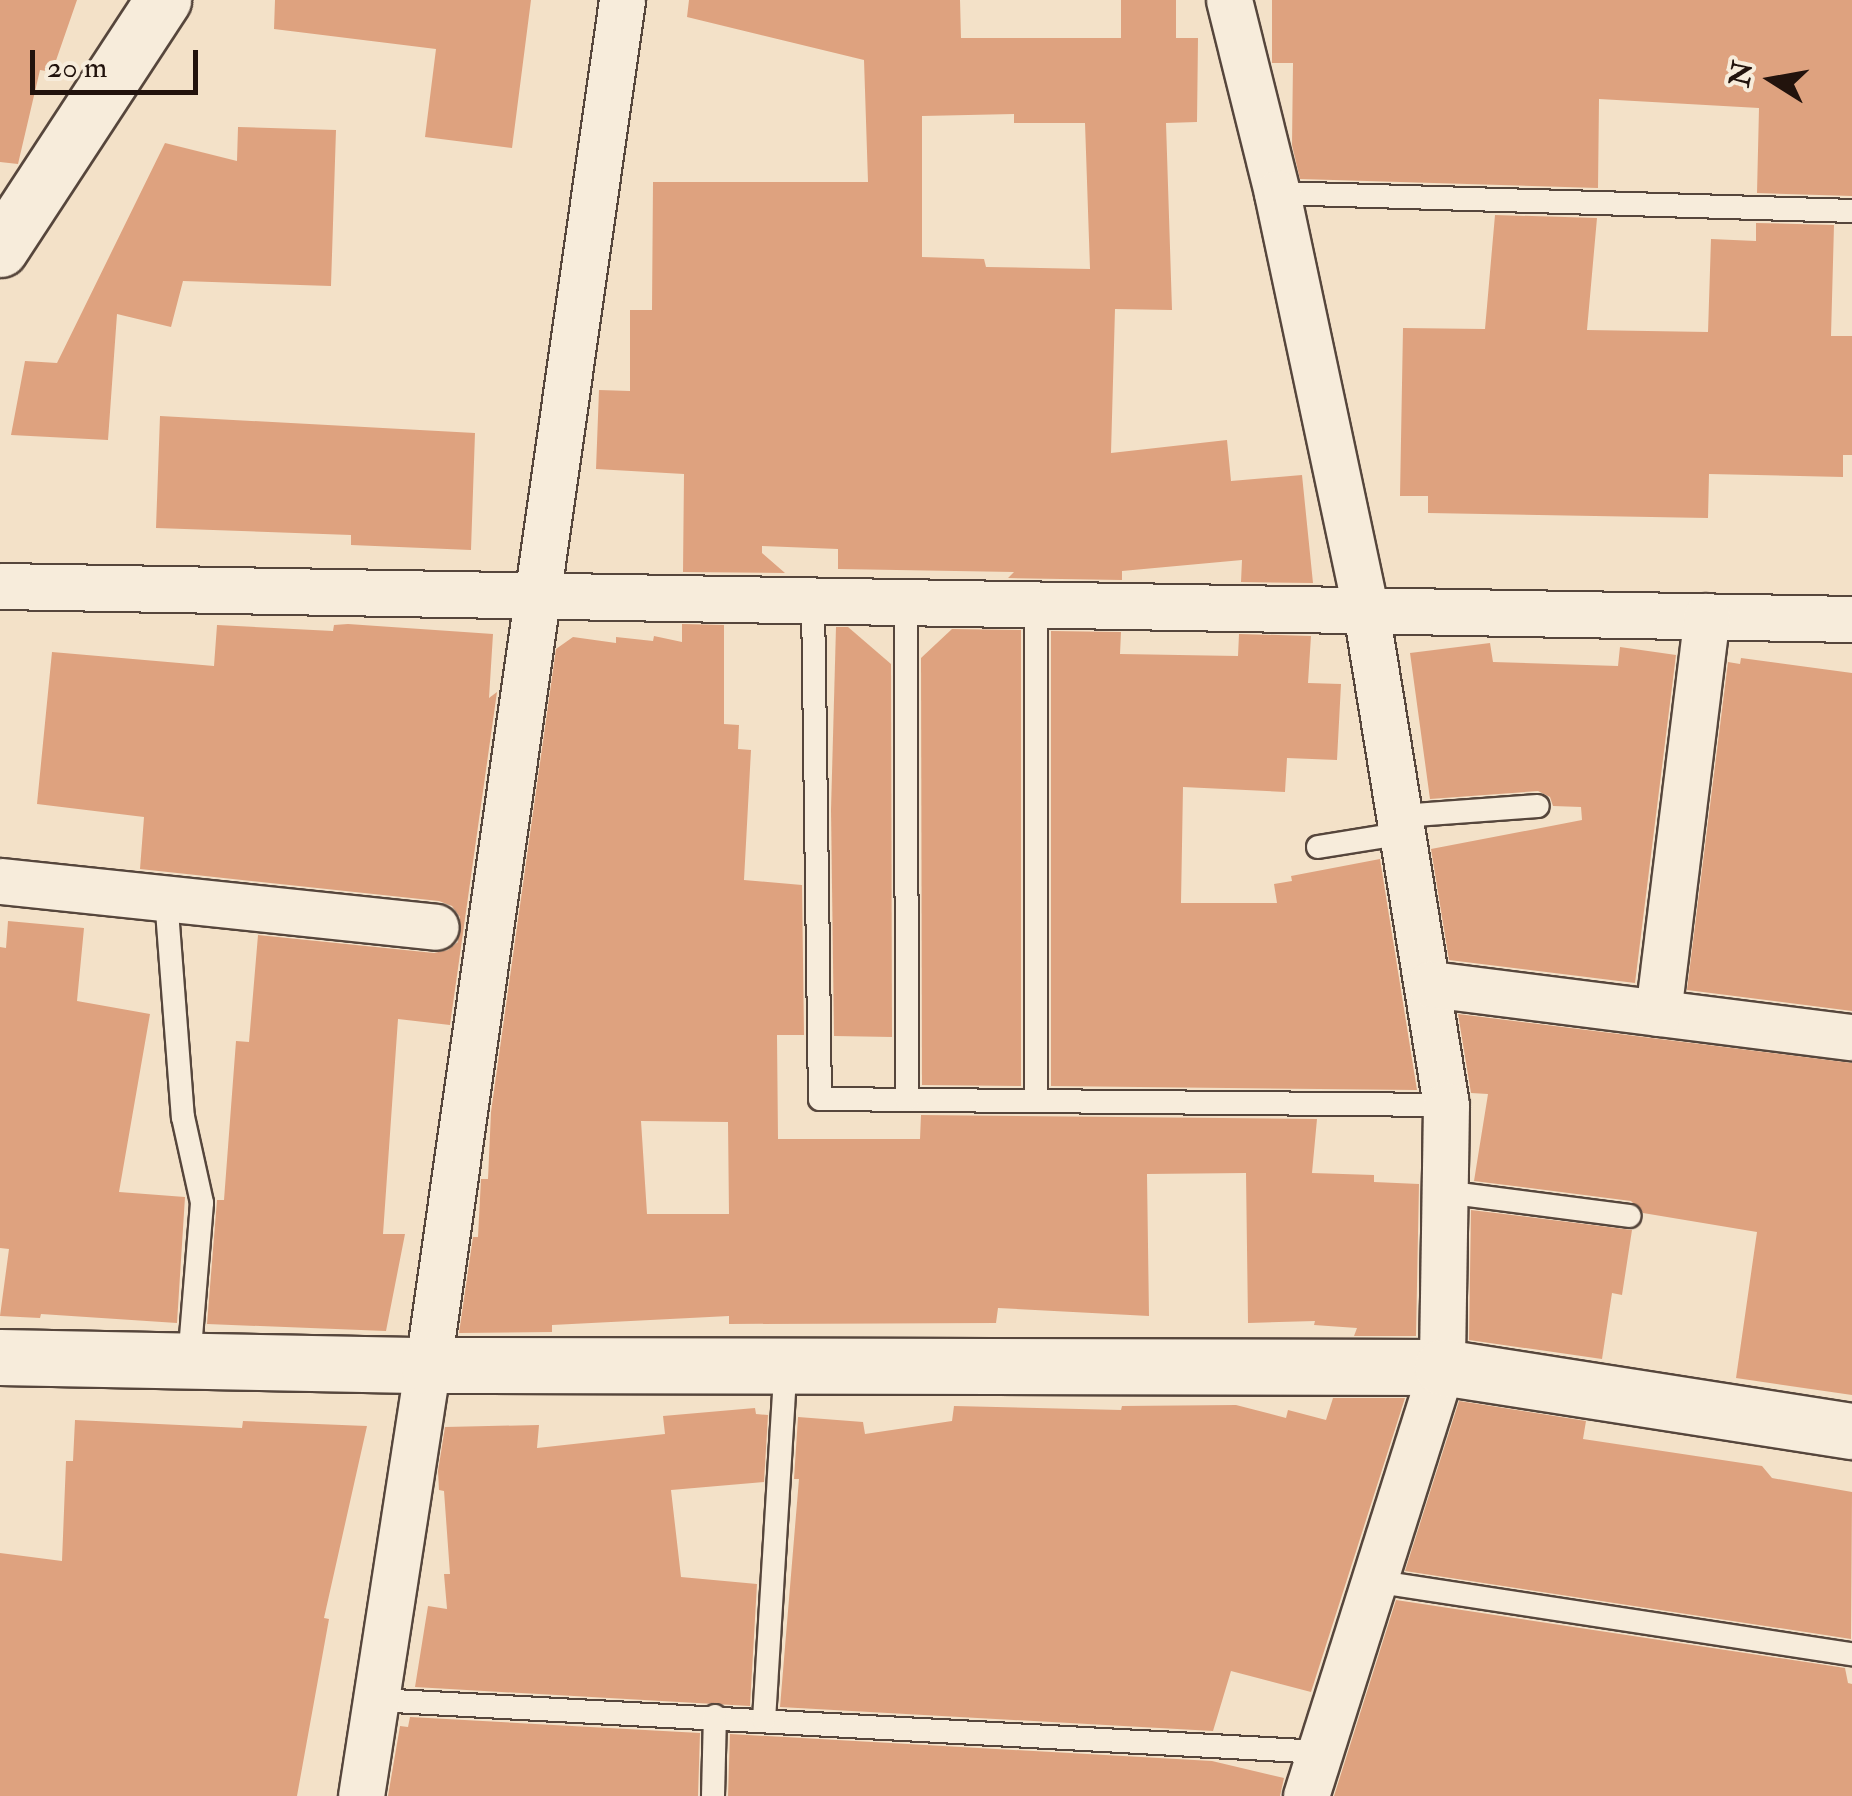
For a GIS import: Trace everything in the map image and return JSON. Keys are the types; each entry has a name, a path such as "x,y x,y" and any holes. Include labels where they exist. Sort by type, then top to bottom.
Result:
{"street":[{"path":"0,249 163,0"},
{"path":"361,1796 428,1366 464,930 536,596 622,0"},
{"path":"1230,0 1277,192 1366,611 1430,984 1446,1106 1442,1367 1306,1796"},
{"path":"0,586 1852,619"},
{"path":"1658,1014 1706,616"},
{"path":"0,880 464,930"},
{"path":"1430,984 1852,1037"},
{"path":"0,1357 428,1366 1442,1367 1852,1431"}],"lane":[{"path":"1277,192 1852,211"},
{"path":"813,600 820,1099 1446,1106"},
{"path":"906,602 907,1100"},
{"path":"1036,606 1036,1100"},
{"path":"1318,848 1403,824 1538,806"},
{"path":"166,898 184,1116 202,1203 189,1361"},
{"path":"1445,1192 1628,1216"},
{"path":"764,1720 786,1364"},
{"path":"1373,1582 1852,1654"},
{"path":"376,1700 1320,1752"},
{"path":"713,1796 715,1716"}],"building":[{"path":"0,0 77,0 52,72 40,70 18,164 0,162"},
{"path":"275,0 531,0 512,148 425,137 436,49 274,29"},
{"path":"689,0 960,0 961,38 1121,38 1121,0 1176,0 1176,38 1198,38 1197,122 1166,123 1172,310 1115,309 1111,453 1227,440 1231,481 1302,475 1313,583 1241,582 1242,560 1122,571 1122,580 1008,578 1014,572 838,569 838,549 762,546 762,553 785,573 683,572 684,474 596,469 599,390 630,391 630,310 652,310 653,182 868,182 864,60 687,17","holes":["1014,114 1014,123 1085,123 1090,269 986,267 984,259 922,257 922,116"]},
{"path":"1272,0 1852,0 1852,196 1757,193 1759,108 1599,99 1598,188 1300,179 1292,145 1293,63 1272,63"},
{"path":"238,127 336,130 331,286 183,281 171,327 117,314 108,440 11,435 25,361 57,363 165,143 237,161"},
{"path":"1495,215 1597,218 1587,330 1708,332 1711,239 1756,241 1756,223 1834,225 1831,336 1852,336 1852,455 1843,455 1843,477 1709,474 1708,518 1428,513 1428,496 1400,496 1403,328 1485,329"},
{"path":"160,416 475,433 471,550 351,545 351,535 156,528"},
{"path":"682,624 724,625 724,724 739,725 738,749 751,750 744,880 802,885 804,1035 777,1035 778,1139 920,1139 921,1115 1317,1119 1312,1173 1374,1175 1374,1182 1419,1184 1416,1336 1354,1336 1357,1328 1314,1325 1315,1321 1248,1323 1246,1173 1147,1174 1149,1316 998,1308 996,1323 729,1324 729,1316 552,1325 552,1332 459,1333 473,1237 478,1237 481,1179 488,1179 491,1112 556,649 573,637 616,643 616,637 653,641 654,636 682,642","holes":["641,1121 728,1122 729,1214 647,1214"]},
{"path":"217,625 333,631 334,625 493,634 489,698 497,692 450,1025 398,1019 383,1234 405,1234 386,1331 207,1324 217,1200 224,1200 236,1041 249,1042 258,935 434,953 448,950 458,942 460,917 452,906 439,901 140,869 144,817 37,804 52,652 214,666"},
{"path":"836,627 848,627 891,664 892,1037 834,1036 831,810"},
{"path":"952,629 1021,630 1021,1086 922,1085 921,658"},
{"path":"1051,631 1121,632 1120,654 1238,656 1239,634 1311,636 1308,683 1341,684 1337,760 1287,758 1285,792 1183,787 1181,903 1277,903 1274,884 1292,881 1291,876 1380,859 1417,1090 1051,1086"},
{"path":"1490,643 1493,662 1618,666 1620,647 1676,655 1635,983 1449,960 1431,849 1582,820 1581,807 1553,806 1550,797 1538,791 1430,799 1410,653"},
{"path":"1741,658 1852,673 1852,1011 1687,990 1728,662 1740,664"},
{"path":"8,921 84,928 77,1001 150,1014 119,1192 185,1197 177,1323 41,1314 40,1318 0,1316 9,1249 0,1248 0,947 6,948"},
{"path":"1458,1014 1852,1063 1852,1395 1736,1378 1757,1232 1643,1213 1631,1201 1474,1181 1488,1094 1471,1093"},
{"path":"1471,1210 1632,1230 1622,1295 1612,1293 1602,1359 1469,1340"},
{"path":"1333,1398 1405,1398 1311,1692 1231,1671 1213,1731 780,1707 799,1479 794,1479 798,1417 863,1422 865,1434 952,1421 954,1406 1121,1410 1122,1406 1236,1405 1286,1418 1288,1410 1326,1420"},
{"path":"1459,1401 1586,1421 1583,1439 1762,1466 1772,1478 1852,1492 1851,1639 1405,1571"},
{"path":"755,1408 756,1414 768,1415 764,1482 671,1490 681,1577 757,1584 750,1706 415,1687 428,1606 447,1609 444,1574 450,1574 444,1491 439,1490 438,1471 445,1427 539,1425 537,1448 665,1434 663,1416"},
{"path":"75,1420 242,1428 243,1421 367,1426 324,1618 329,1619 297,1796 0,1796 0,1553 62,1561 66,1461 73,1461"},
{"path":"1396,1600 1845,1668 1848,1683 1852,1684 1852,1796 1334,1796"},
{"path":"410,1717 700,1733 698,1796 388,1796 400,1726 408,1727"},
{"path":"730,1734 1212,1761 1284,1778 1280,1796 728,1796"}]}
